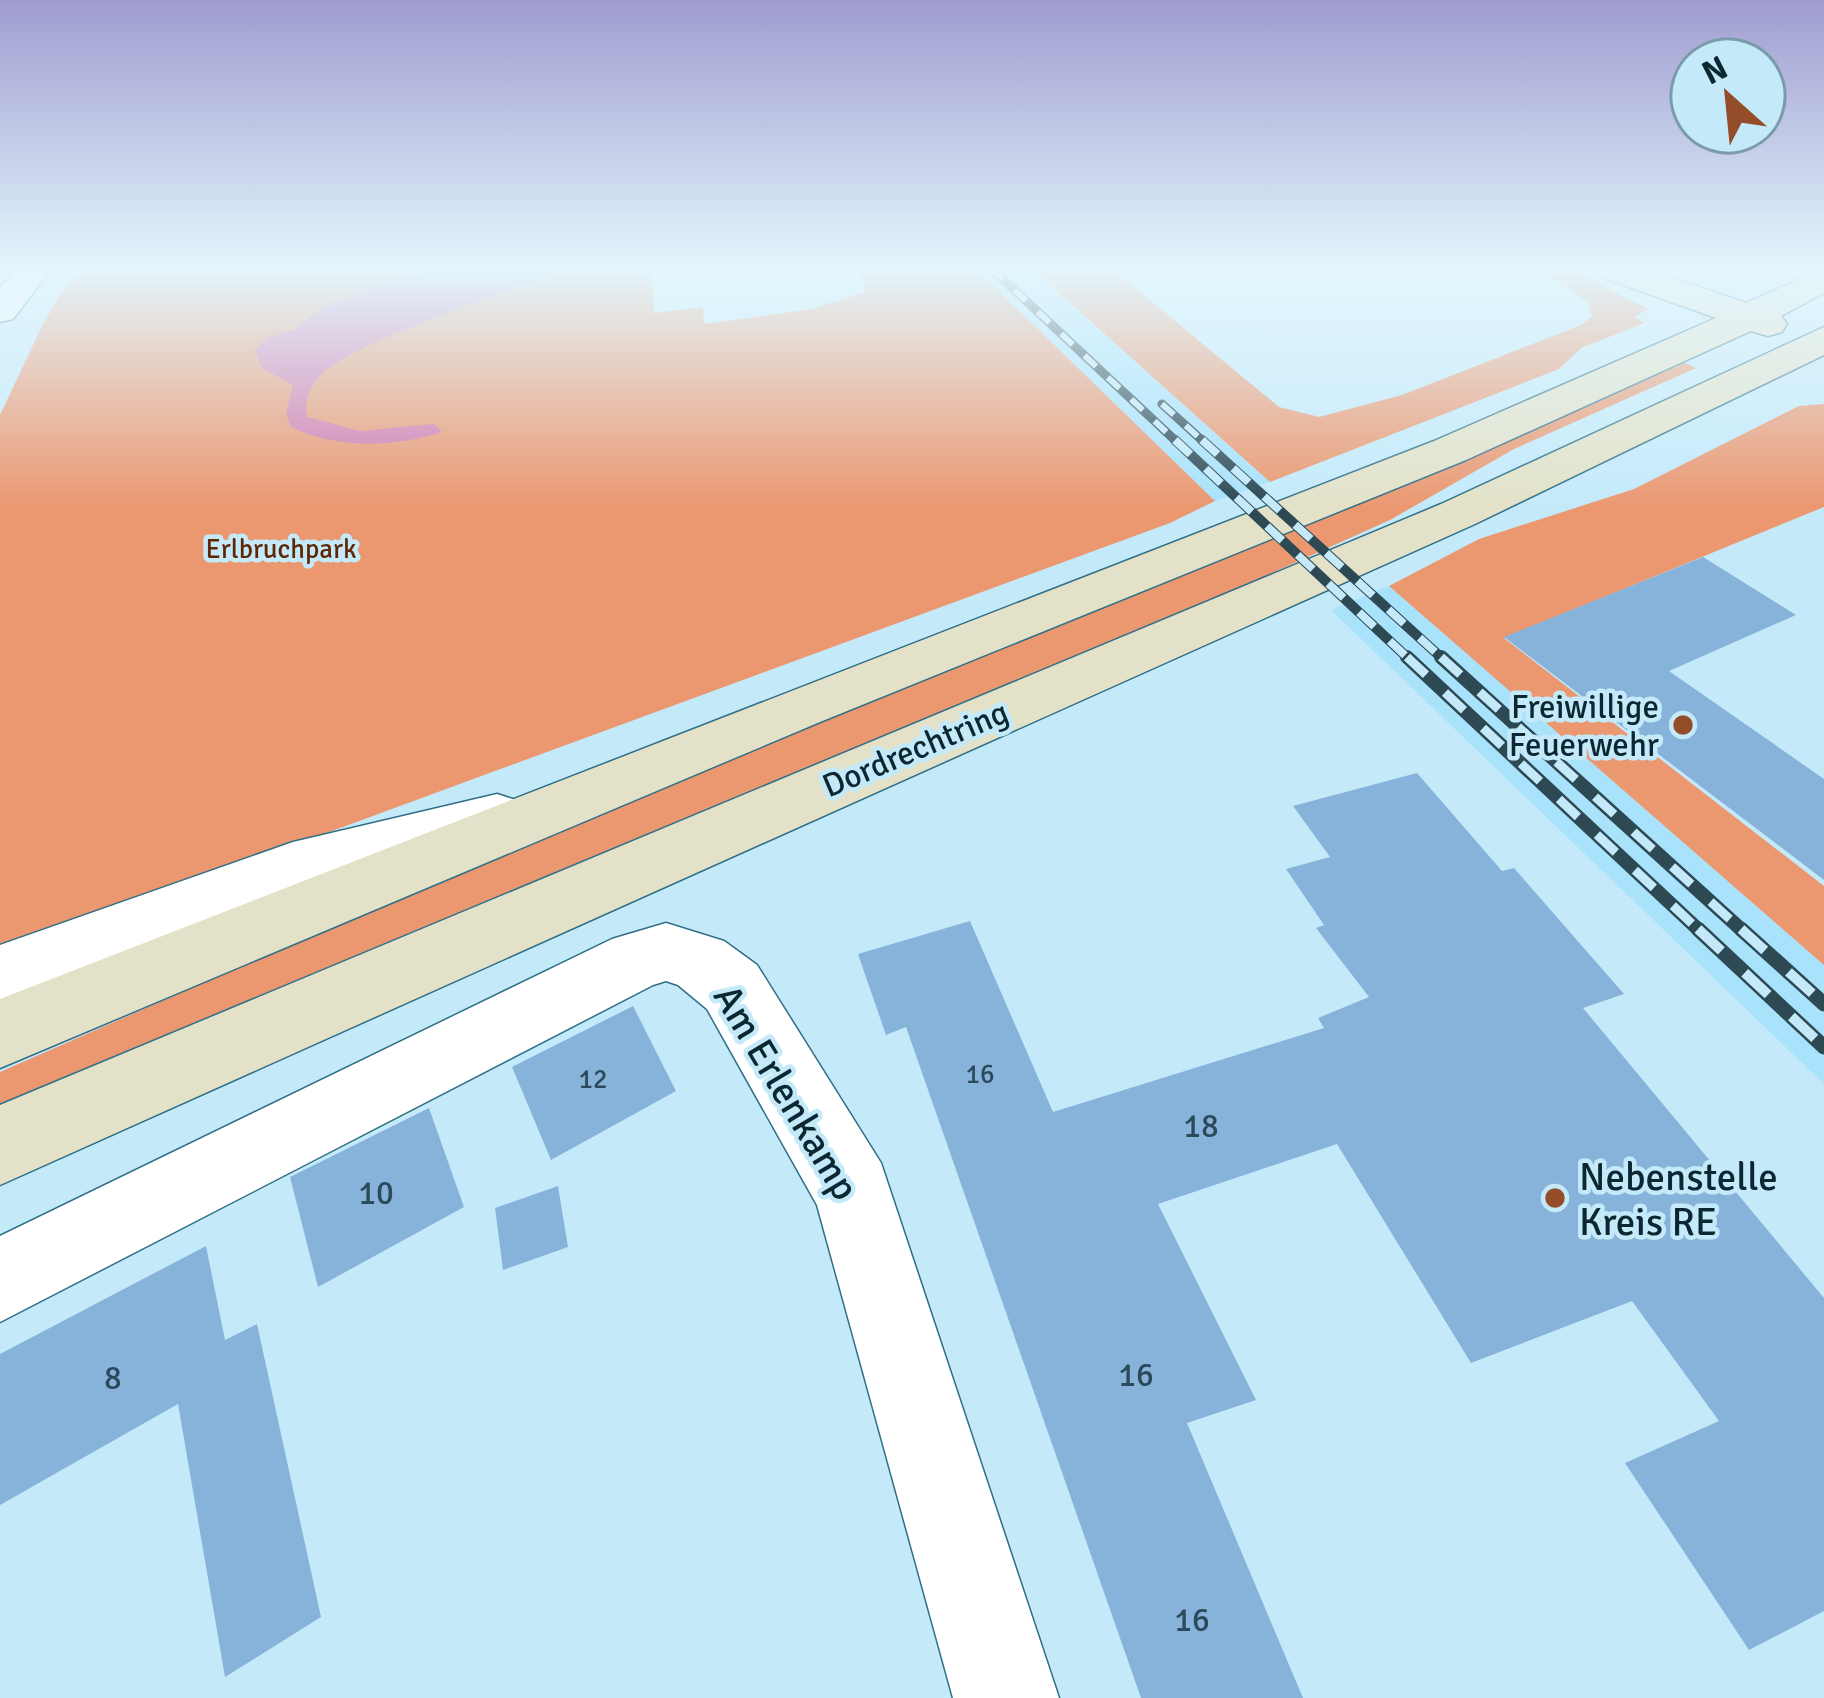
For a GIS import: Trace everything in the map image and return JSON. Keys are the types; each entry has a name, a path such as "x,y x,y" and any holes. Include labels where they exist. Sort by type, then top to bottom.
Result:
{"main road":[{"path":"0,1034 562,802 1474,439 1680,347"},
{"name":"Dordrechtring","path":"0,1145 1458,514 1818,348"}],"street":[{"path":"0,975 293,868 562,802"},
{"name":"Am Erlenkamp","path":"0,1280 636,960 666,952 700,962 731,987 854,1191 1006,1698"}],"shaded area":[{"path":"258,347 366,347 315,382 307,399 307,417 360,431 434,424 442,432 365,444 327,439 291,427 286,414 293,385 262,368 255,351"},
{"path":"1057,347 1119,347 1270,482 1215,501"},
{"path":"1389,586 1824,965 1824,1084 1331,610"}],"green space":[{"name":"Erlbruchpark","path":"32,347 1057,347 1215,501 1170,523 0,953 0,415"},
{"path":"1119,347 1207,347 1279,407 1319,417 1402,395 1524,347 1583,347 1559,369 1270,482"},
{"path":"1685,363 1696,368 1514,449 1390,520 1261,578 0,1104 0,1072 516,846"},
{"path":"1824,404 1824,507 1504,638 1824,886 1824,965 1389,586 1479,539 1634,489 1799,406"}],"building":[{"name":"Freiwillige Feuerwehr","path":"1703,557 1796,615 1669,671 1824,779 1824,880 1504,637"},
{"path":"1417,773 1502,871 1514,868 1624,994 1583,1008 1824,1298 1824,1611 1749,1650 1625,1463 1719,1421 1632,1301 1471,1363 1337,1144 1158,1204 1256,1400 1187,1423 1303,1698 1141,1698 906,1027 886,1035 858,954 970,921 1053,1112 1324,1028 1318,1018 1369,997 1316,928 1324,925 1286,869 1330,857 1293,806"},
{"path":"633,1006 676,1091 551,1160 512,1067"},
{"path":"429,1108 464,1207 318,1287 290,1177"},
{"path":"558,1186 568,1247 503,1270 495,1208"},
{"path":"206,1246 225,1340 257,1324 321,1617 225,1677 178,1404 0,1505 0,1354"}],"railway":[{"path":"1076,347 1178,443"},
{"path":"1162,404 1205,443"},
{"path":"1175,440 1410,660"},
{"path":"1202,440 1444,660"},
{"path":"1407,657 1701,932"},
{"path":"1441,657 1744,932"},
{"path":"1698,929 1824,1047"},
{"path":"1741,929 1824,1004"}],"place":[{"name":"Freiwillige Feuerwehr","path":"1683,725"},
{"name":"Nebenstelle Kreis RE","path":"1555,1198"}]}
